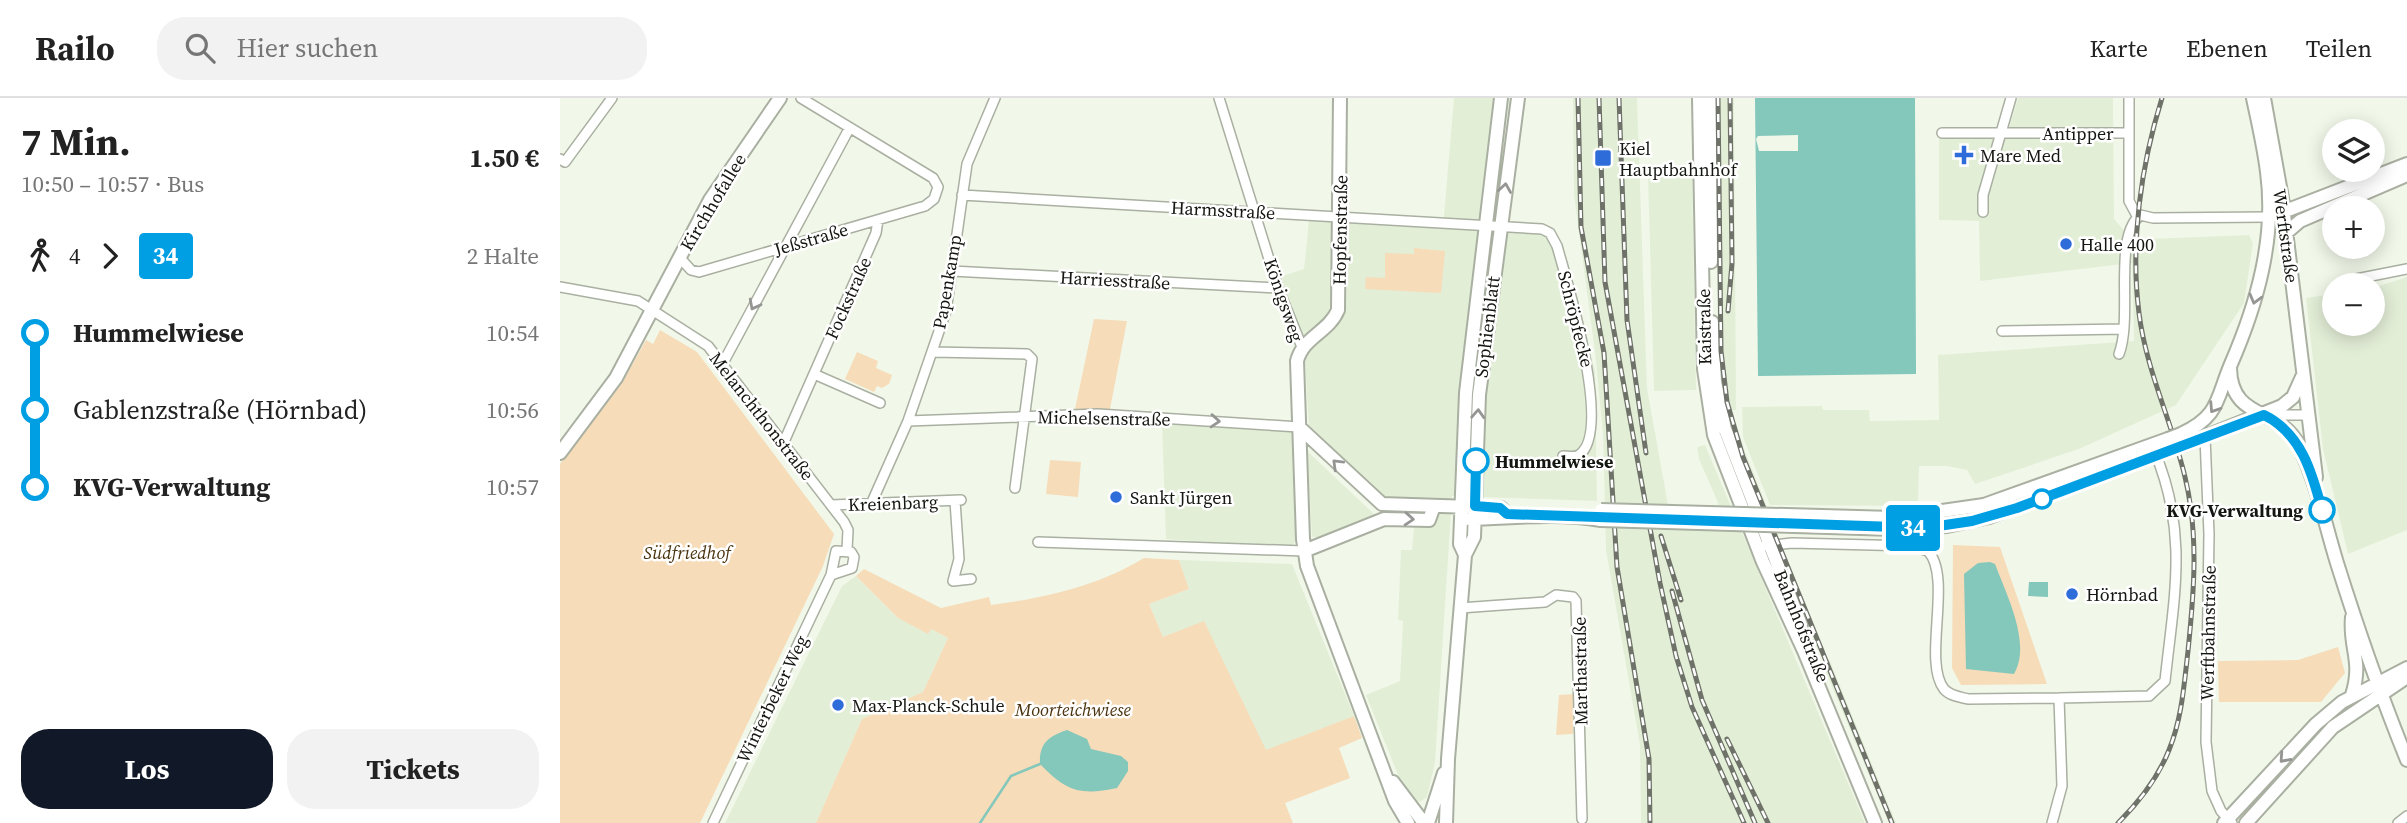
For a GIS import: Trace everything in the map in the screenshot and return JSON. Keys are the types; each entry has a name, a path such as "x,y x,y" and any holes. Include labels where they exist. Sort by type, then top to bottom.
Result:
{"main road":[{"name":"Kirchhofallee","path":"560,453 616,377 721,183 780,98"},
{"name":"Hopfenstraße","path":"1302,347 1332,322 1338,310 1341,216 1340,98"},
{"name":"Sophienblatt","path":"1446,823 1448,759 1465,555 1460,544 1466,393 1501,98"},
{"name":"Sophienblatt","path":"1465,555 1474,543 1479,395 1518,98"},
{"name":"Kaistraße","path":"1699,98 1707,398 1716,442 1764,546"},
{"name":"Kaistraße","path":"1710,98 1711,316 1715,382 1725,429"},
{"name":"Werftstraße","path":"2176,442 2212,414 2256,299 2264,266 2268,217 2267,171 2253,98"},
{"name":"Werftstraße","path":"2264,98 2284,216 2319,498"},
{"path":"2268,217 2284,216 2407,164"},
{"path":"2286,233 2300,221 2407,175"},
{"path":"2284,216 2300,221"},
{"name":"Königsweg","path":"1302,347 1297,361 1304,551 1395,801 1408,823"},
{"name":"Werftstraße","path":"2230,368 2231,387 2235,397 2280,423 2299,444 2319,498 2376,688"},
{"path":"1299,427 1382,504 1434,506 1500,518 1507,514 1893,518 1986,511 2176,442 2205,437 2264,415 2293,397 2303,374"},
{"name":"Bahnhofstraße","path":"1725,429 1764,546 1875,823"},
{"path":"1304,551 1384,519 1429,520 1434,506"},
{"name":"Bahnhofstraße","path":"1764,546 1882,823"},
{"name":"Werftstraße","path":"2352,695 2359,668 2351,629 2353,613"},
{"name":"Werftstraße","path":"2359,668 2376,688"},
{"path":"2246,823 2333,727 2376,688 2407,668"},
{"path":"2228,822 2316,724 2352,695 2407,677"},
{"path":"2376,688 2407,760"},
{"name":"Sophienblatt","path":"1426,823 1448,759"},
{"name":"Königsweg","path":"1387,774 1426,823"}],"street":[{"path":"560,159 565,162 612,98"},
{"path":"723,363 849,129 801,98"},
{"name":"Papenkamp","path":"872,502 908,421 946,311 971,149 996,98"},
{"name":"Königsweg","path":"1219,98 1278,288 1302,347"},
{"path":"1983,212 1983,195 2011,98"},
{"path":"2129,98 2129,201 2139,216"},
{"name":"Jeßstraße","path":"680,258 691,270 699,272 925,206 934,199 938,187 933,178 849,129"},
{"name":"Antipper","path":"1942,133 2129,133"},
{"name":"Harmsstraße","path":"962,195 1485,224"},
{"path":"2139,216 2268,217"},
{"path":"2119,354 2124,329 2127,236 2139,216"},
{"name":"Fockstraße","path":"783,444 875,236 878,220"},
{"name":"Schröpfecke","path":"1485,224 1542,229 1553,237 1562,262 1589,370 1591,421 1581,454 1575,457 1563,456"},
{"path":"2385,273 2407,269"},
{"name":"Harriesstraße","path":"952,271 1278,288"},
{"name":"Melanchthonstraße","path":"560,286 638,301 708,346 831,505"},
{"path":"2002,331 2124,329"},
{"path":"933,352 1027,354 1032,359 1015,488"},
{"path":"814,374 880,403"},
{"name":"Michelsenstraße","path":"908,421 1116,414 1299,427"},
{"path":"2264,415 2308,415"},
{"name":"Werftbahnstraße","path":"2205,437 2209,534 2206,742 2212,792 2228,822"},
{"path":"1764,546 1923,548 1931,554 1936,565 1938,669 1944,689 1954,696 1968,699 2149,696 2165,681 2178,559 2177,530 2154,451"},
{"name":"Kreienbarg","path":"831,505 958,500 955,526 959,559 953,581 971,579"},
{"path":"831,505 848,530 847,550"},
{"path":"1038,542 1304,551"},
{"name":"Winterbeker Weg","path":"713,823 831,575 836,551 847,550 854,557 855,564 845,572 831,575"},
{"name":"Marthastraße","path":"1460,608 1545,602 1556,595 1573,597 1576,601 1582,819"},
{"path":"2052,823 2062,786 2059,698"},
{"path":"2316,724 2333,727"},
{"path":"2398,823 2407,816"}],"shaded area":[{"path":"1454,98 1497,98 1480,228 1540,232 1549,239 1573,286 1595,371 1597,501 1452,496 1435,763 1427,797 1420,802 1412,799 1400,780 1366,695 1400,681 1403,621 1398,620 1401,550 1412,550 1416,502 1384,501 1309,428 1305,361 1310,346 1292,317 1279,277 1304,269 1309,220 1443,227"},
{"path":"1573,98 1637,98 1647,388 1668,505 1719,505 1699,459 1697,447 1705,445 1865,823 1641,823 1640,745 1606,550 1603,433 1574,195"},
{"path":"1715,98 1734,98 1736,410 1725,410 1718,357"},
{"path":"2018,98 2113,98 2114,219 2128,235 2147,239 2249,235 2253,243 2244,303 2176,405 2079,449 1975,484 1967,470 1947,466 1919,466 1918,506 1770,505 1743,437 1742,407 1822,406 1823,410 1869,410 1870,421 1939,420 1938,355 2134,341 2132,263 1980,281 1979,221 1939,220 1939,129 2009,128"},
{"path":"1648,174 1692,178 1696,390 1654,391"},
{"path":"2407,277 2407,530 2348,554 2323,449 2306,298 2322,296 2322,336 2385,336 2385,284"},
{"path":"1162,424 1292,431 1297,541 1289,548 1166,539"},
{"path":"1740,436 1778,535 1772,532 1734,437"},
{"path":"1307,451 1374,516 1320,537 1312,537"},
{"path":"1787,558 1825,651 1823,652 1818,650 1782,562"},
{"path":"1179,560 1292,564 1354,716 1266,751 1204,622 1163,637 1149,604 1189,589"},
{"name":"Max-Planck-Schule","path":"856,576 898,618 928,633 931,629 948,638 923,692 862,719 816,823 725,823 842,586"},
{"path":"1829,659 1896,823 1889,823 1823,665"}],"green space":[{"path":"1414,248 1445,251 1441,293 1365,289 1366,277 1385,278 1385,253 1414,254"},
{"path":"1094,319 1127,321 1110,409 1075,409"},
{"name":"Südfriedhof","path":"660,330 697,352 834,534 823,566 700,823 560,823 560,464 622,383 646,340 653,344"},
{"path":"857,352 878,361 876,368 892,375 889,384 882,388 877,386 874,392 845,379"},
{"path":"1050,460 1081,462 1078,497 1046,494"},
{"path":"1953,545 2000,547 2047,684 1961,685 1952,668"},
{"name":"Moorteichwiese","path":"1144,558 1179,560 1189,589 1149,604 1163,637 1204,621 1266,750 1354,716 1362,738 1339,748 1350,778 1285,803 1293,823 816,823 862,719 923,692 948,638 931,629 928,634 898,618 856,576 864,569 941,608 989,597 991,605 1031,599 1090,583"},
{"path":"2338,647 2345,673 2321,702 2219,702 2218,661 2298,660"},
{"path":"1575,694 1573,734 1556,735 1559,695"}],"water":[{"path":"1755,98 1915,98 1916,374 1758,376"},
{"path":"1978,563 1995,564 2019,633 2019,662 2014,674 1966,669 1964,574"},
{"path":"2029,582 2048,582 2048,597 2028,596"},
{"path":"1067,730 1087,739 1091,749 1121,756 1128,762 1128,771 1117,788 1093,791 1074,789 1066,786 1040,764 1041,751 1046,741"}],"pier":[{"path":"1798,135 1798,151 1759,151 1756,139 1758,136"}],"waterway":[{"path":"980,823 1011,776 1040,764"}],"railway":[{"path":"1578,98 1581,227 1604,353 1617,567 1649,759 1650,823"},
{"path":"1599,98 1605,282 1660,583 1676,656 1692,707 1744,823"},
{"path":"1619,98 1627,320 1646,453"},
{"path":"1718,98 1721,351 1727,402 1743,457 1892,823"},
{"path":"1728,311 1732,263 1730,98"},
{"path":"2118,823 2154,780 2173,738 2184,689 2193,585 2194,542 2185,477 2147,355 2137,286 2139,204 2148,150 2162,98"},
{"path":"1661,536 1681,600"},
{"path":"1672,591 1702,700 1755,823"},
{"path":"1727,739 1768,823"}],"bus line":[{"name":"34","path":"1476,461 1475,506 1500,508 1507,514 1574,515 1601,520 1925,528 1972,521 2017,508 2264,415 2280,423 2299,444 2322,510"}],"place":[{"name":"Mare Med","path":"1964,155"},
{"name":"Kiel Hauptbahnhof","path":"1603,158"},
{"name":"Halle 400","path":"2066,244"},
{"name":"Hummelwiese","path":"1476,461"},
{"name":"Sankt Jürgen","path":"1116,497"},
{"name":"KVG-Verwaltung","path":"2322,510"},
{"name":"Hörnbad","path":"2072,594"},
{"name":"Max-Planck-Schule","path":"838,705"}]}
